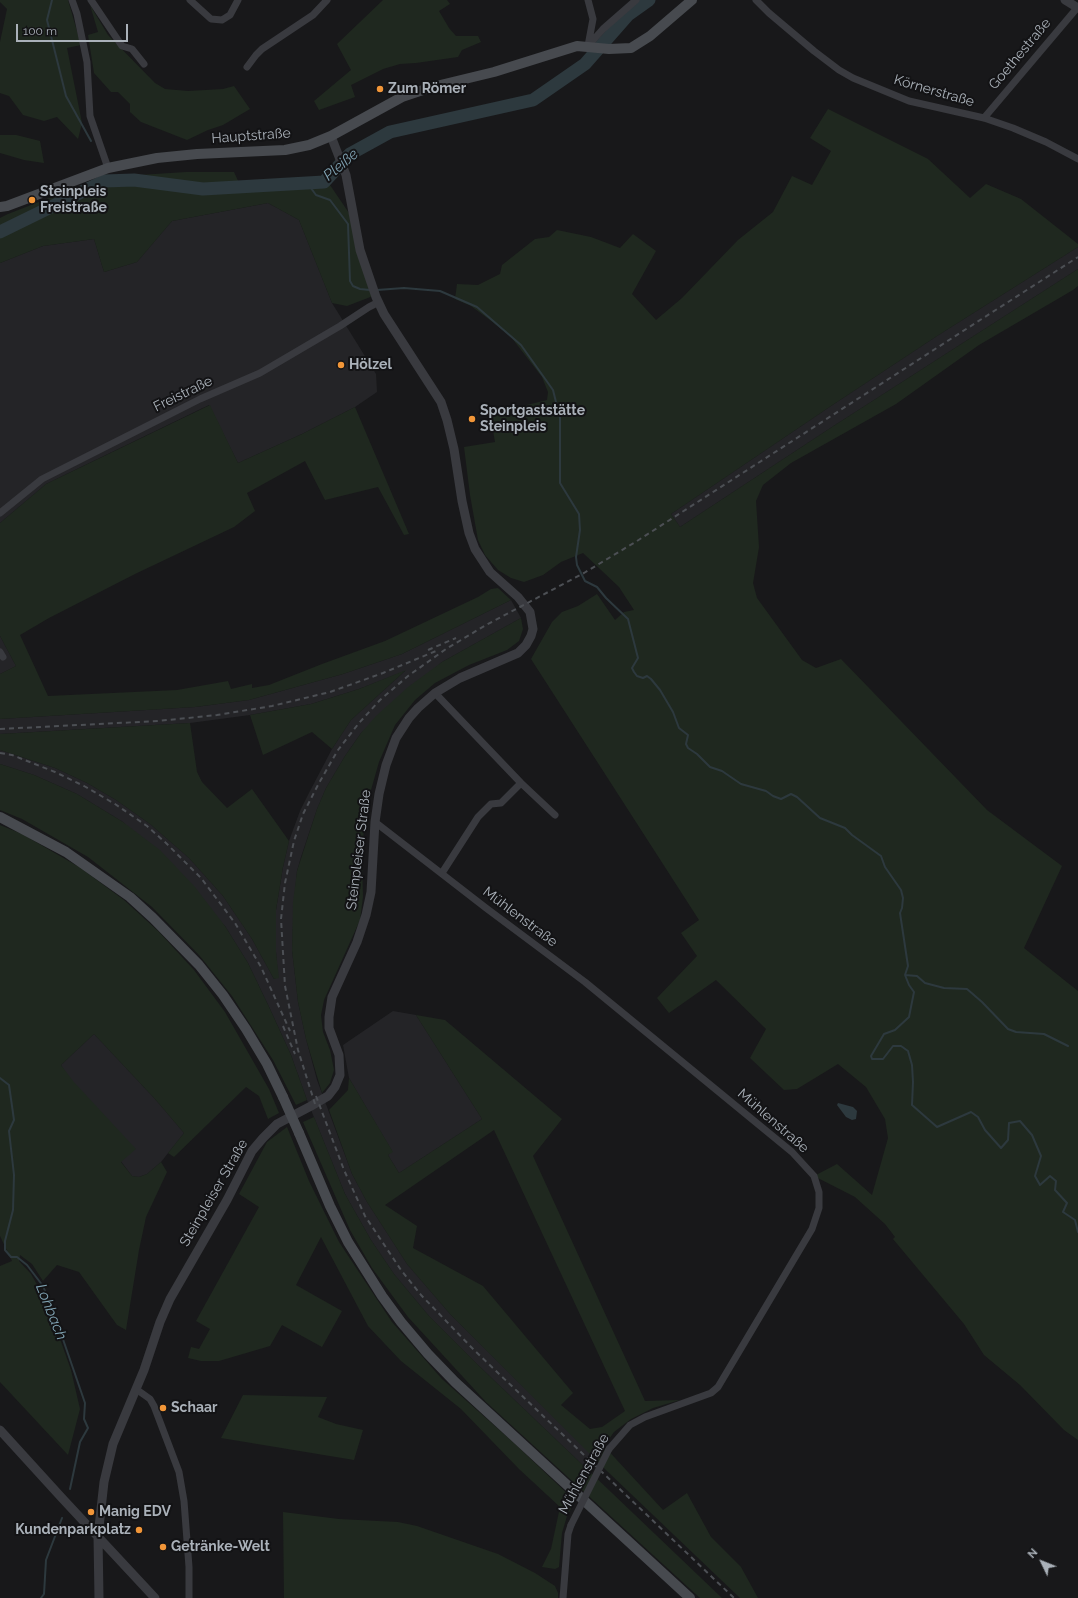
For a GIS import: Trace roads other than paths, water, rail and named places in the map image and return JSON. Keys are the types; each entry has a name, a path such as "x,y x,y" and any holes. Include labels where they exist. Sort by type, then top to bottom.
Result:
{"main road":[{"name":"Hauptstraße","path":"0,207 7,206 108,168 157,158 198,154 286,150 309,145 331,136 402,97 432,87 494,72 577,46 608,49 631,48 650,36 692,0"},
{"path":"0,817 44,839 84,863 130,896 154,918 199,965 223,995 267,1064 299,1133 330,1206 348,1242 382,1296 405,1327 455,1382 690,1598"}],"street":[{"path":"72,0 77,14 87,62 90,116 108,168"},
{"path":"91,0 122,46 132,49 144,64"},
{"path":"190,0 211,18 222,20 230,15 238,0"},
{"path":"248,68 256,55 262,49 313,15 327,0"},
{"path":"588,0 593,19 590,47"},
{"path":"590,47 603,29 636,0"},
{"name":"Körnerstraße","path":"756,0 814,52 853,78 909,101 984,118 1022,132 1078,159"},
{"path":"1065,0 1078,8"},
{"name":"Goethestraße","path":"984,118 1078,8"},
{"path":"331,136 346,175 360,250 378,299"},
{"name":"Freistraße","path":"0,513 42,479 200,399 260,373 340,326 378,299"},
{"name":"Steinpleiser Straße","path":"99,1598 98,1536 104,1482 113,1444 144,1370 160,1322 170,1299 227,1200 252,1151 262,1138 277,1124 322,1100 331,1092 338,1082 340,1075 340,1062 329,1028 332,997 357,942 366,915 371,892 375,822 379,794 386,765 396,738 413,713 435,693 460,678 518,653 526,645 533,629 530,612 518,596 490,572 475,549 469,533 462,501 454,449 441,402 384,314 378,299"},
{"path":"435,693 555,815"},
{"path":"442,873 478,817 491,804 501,803 521,782"},
{"name":"Mühlenstraße","path":"375,822 585,982 792,1152 814,1176 819,1192 819,1208 812,1229 718,1387 711,1393 645,1417 630,1425 610,1449 571,1525 568,1534 563,1598"},
{"path":"136,1389 150,1399 154,1406 179,1472 184,1501 189,1567 189,1598"},
{"path":"0,1430 156,1598"}],"waterway":[{"path":"52,0 47,20 66,96 91,141"},
{"name":"Pleiße","path":"0,232 104,181 134,180 203,189 324,182 350,154 390,132 533,100 585,64 628,15 649,0"},
{"path":"308,184 316,195 330,200 348,224 350,281 353,286 360,289 370,290"},
{"path":"377,290 404,288 440,291 477,307 521,345 553,390 560,418 560,483 579,514 580,530 576,557 577,565 585,581 597,587 628,619 638,658 632,668 634,672 637,676 643,678 647,676 660,690 673,712 679,728 688,735 686,744 688,748 697,754 710,767 722,771 741,784 766,791 781,799 791,794 797,797 820,818 845,828 852,835 881,856 885,867 901,890 903,898 900,913 908,966 905,975 914,992 909,1017 895,1030 884,1034 871,1056 872,1059 883,1059 893,1046 901,1046 908,1051 912,1065 912,1105 937,1127 971,1112 978,1117 985,1130 1001,1148 1008,1140 1009,1123 1020,1121 1032,1135 1041,1156 1035,1176 1040,1185 1050,1176 1056,1181 1055,1190 1067,1203 1063,1212 1075,1220 1078,1232"},
{"path":"905,975 917,976 925,983 944,988 967,989 1008,1029 1016,1032 1044,1034 1068,1046"},
{"name":"Lohbach","path":"0,1078 9,1085 14,1120 9,1131 14,1175 13,1210 5,1241 5,1250 11,1257 17,1257 27,1265 43,1286 85,1403 84,1419 88,1428 80,1442 70,1489"},
{"name":"Lohbach","path":"41,1598 44,1594 46,1560 62,1518"}],"railway":[{"path":"315,1104 298,1050 285,986 281,919 285,883 294,841 303,814 338,750 359,723 380,700 408,676 446,649 486,625 584,573 637,541 1078,257"},
{"path":"428,650 456,638"},
{"path":"0,729 158,721 217,715 272,706 330,692 383,673 436,651"},
{"path":"0,753 12,755 55,772 84,786 115,804 147,826 166,843 201,878 235,923 261,967 290,1031"},
{"path":"283,1026 295,1054"},
{"path":"316,1096 344,1170 365,1216 401,1270 421,1295 474,1350 734,1598"}],"place":[{"name":"Zum Römer","path":"380,89"},
{"name":"Steinpleis Freistraße","path":"32,200"},
{"name":"Hölzel","path":"341,365"},
{"name":"Sportgaststätte Steinpleis","path":"472,419"},
{"name":"Schaar","path":"163,1408"},
{"name":"Manig EDV","path":"91,1512"},
{"name":"Kundenparkplatz","path":"139,1530"},
{"name":"Getränke-Welt","path":"163,1547"}]}
